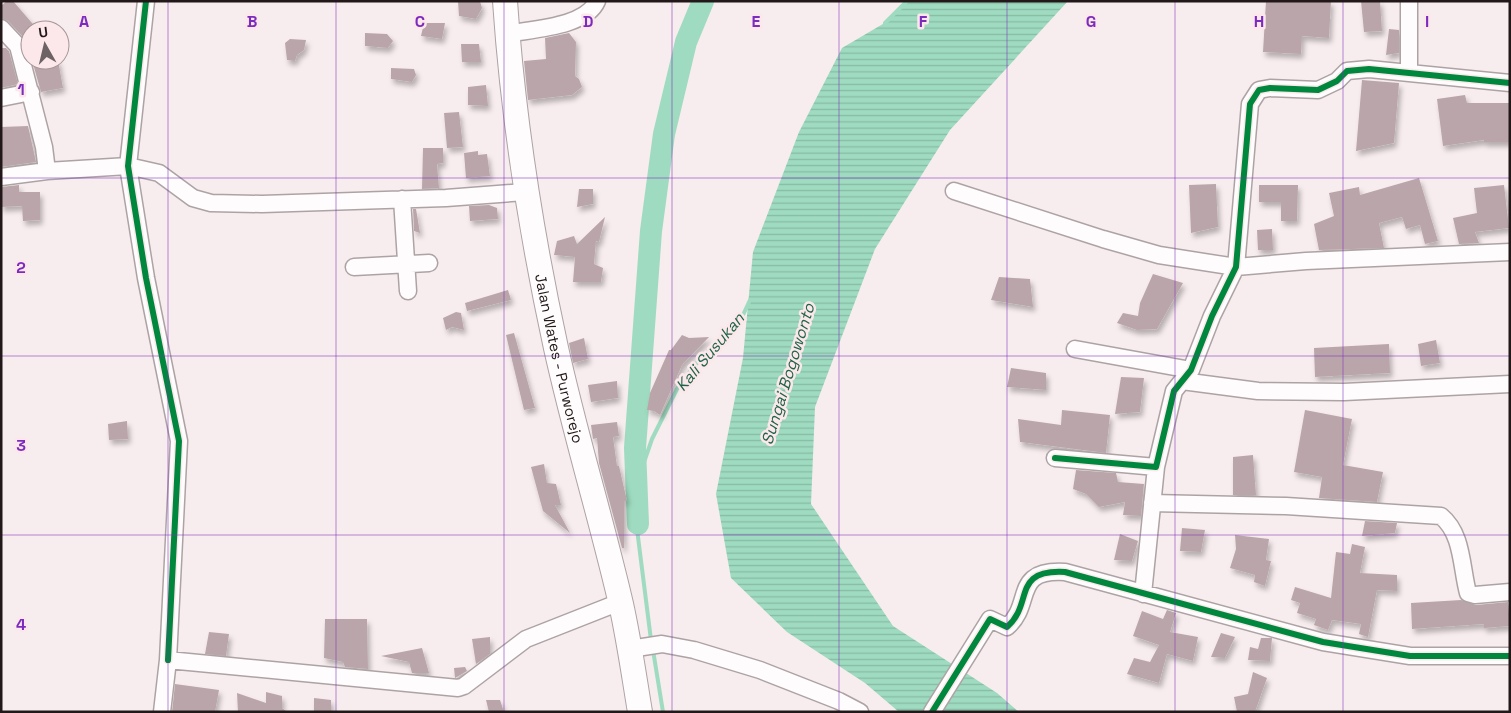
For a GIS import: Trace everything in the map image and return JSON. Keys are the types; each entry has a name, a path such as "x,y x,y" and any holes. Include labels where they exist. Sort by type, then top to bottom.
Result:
{"highway":[{"name":"Jalan Wates - Purworejo","path":"505,1 525,192 556,349 583,463 620,602 636,648 640,712"}],"street":[{"path":"146,1 128,166 146,278 179,441 168,660 162,712"},
{"path":"507,34 562,24 587,15 597,1"},
{"path":"1409,1 1409,73"},
{"path":"1,28 18,46 44,147 47,170"},
{"path":"1143,594 1156,467 1174,391 1187,375 1236,266 1250,104 1259,90 1270,88 1318,90 1337,81 1347,71 1369,69 1510,83"},
{"path":"1,98 31,92"},
{"path":"1,177 47,170 128,166 159,173 194,198 211,203 262,204 525,192"},
{"path":"954,192 1158,255 1236,266 1306,260 1510,252"},
{"path":"402,199 408,291"},
{"path":"354,267 429,263"},
{"path":"1075,349 1258,391 1344,392 1510,384"},
{"path":"1055,458 1156,467"},
{"path":"1152,503 1286,506 1441,516 1451,524 1456,537 1468,593 1475,595 1510,592"},
{"path":"932,712 990,619 1007,627 1014,620 1029,582 1039,574 1050,571 1064,572 1323,642 1410,656 1510,656"},
{"path":"168,660 458,688 526,639 620,602"},
{"path":"636,648 662,644 694,650 760,670 839,701 860,712"}],"water":[{"name":"Sungai Bogowonto","path":"907,1 1068,1 950,130 875,249 815,407 811,504 893,626 997,693 1019,712 899,712 865,683 787,632 731,578 716,494 743,358 753,252 799,132 842,48 888,21"}],"building":[{"path":"7,1 13,1 29,20 20,20 20,34 8,21 1,18 1,6"},
{"path":"458,1 480,1 482,8 476,19 459,16"},
{"path":"1266,1 1331,1 1329,38 1302,36 1301,54 1263,52"},
{"path":"1361,1 1380,1 1382,31 1364,32"},
{"path":"424,23 445,23 442,39 421,36"},
{"path":"1389,29 1399,30 1399,53 1386,55"},
{"path":"365,33 387,34 393,41 388,48 365,46"},
{"path":"569,33 576,42 575,76 579,79 582,87 572,95 528,100 524,61 546,59 545,38"},
{"path":"290,39 306,40 304,50 297,55 295,61 287,60 285,43"},
{"path":"461,44 479,44 481,62 462,62"},
{"path":"1,48 6,48 9,51 18,84 1,88"},
{"path":"391,68 414,69 416,75 412,82 391,79"},
{"path":"35,70 60,70 63,88 41,92"},
{"path":"1362,80 1399,83 1394,143 1356,151"},
{"path":"486,85 488,106 468,105 468,87"},
{"path":"1465,95 1467,103 1509,103 1510,142 1484,142 1484,140 1443,146 1437,99"},
{"path":"459,112 463,147 447,148 444,113"},
{"path":"28,126 36,162 1,167 1,127"},
{"path":"423,148 443,148 443,163 437,164 439,188 422,189"},
{"path":"478,151 478,155 487,154 490,176 466,178 464,153"},
{"path":"1419,178 1438,241 1425,244 1420,225 1406,229 1402,217 1379,223 1384,248 1319,250 1314,224 1334,216 1329,193 1359,187 1360,195"},
{"path":"1216,184 1218,227 1191,233 1189,185"},
{"path":"19,185 19,192 40,192 40,220 23,221 22,206 1,207 1,187"},
{"path":"1259,185 1298,185 1297,221 1281,221 1281,202 1259,202"},
{"path":"1504,185 1509,228 1475,232 1479,243 1459,244 1453,218 1477,213 1474,188"},
{"path":"579,189 593,189 593,204 577,207"},
{"path":"489,205 497,208 498,219 470,221 469,206"},
{"path":"413,209 416,209 420,233 414,231"},
{"path":"605,217 599,242 596,241 594,264 603,268 601,282 573,282 575,257 554,255 557,241 574,236 577,244"},
{"path":"1272,229 1273,250 1258,250 1257,230"},
{"path":"1153,274 1183,283 1157,329 1137,330 1117,323 1123,313 1138,316 1140,303"},
{"path":"999,277 1030,279 1033,307 991,300"},
{"path":"508,290 511,300 467,311 465,303"},
{"path":"456,312 461,313 464,330 452,327 446,330 443,318"},
{"path":"514,333 535,408 524,410 506,335"},
{"path":"682,335 689,338 709,337 682,365 660,415 654,411 647,410 650,393 669,350 671,350"},
{"path":"584,338 588,359 573,363 569,343"},
{"path":"1436,340 1440,363 1421,366 1418,344"},
{"path":"1389,344 1390,373 1315,377 1314,348"},
{"path":"1011,368 1046,373 1046,390 1007,387"},
{"path":"1121,377 1144,378 1140,412 1115,414"},
{"path":"617,381 618,398 591,402 588,385"},
{"path":"1062,410 1110,415 1106,453 1020,442 1018,419 1061,425"},
{"path":"1305,410 1352,419 1343,465 1383,472 1377,502 1319,498 1322,477 1294,472"},
{"path":"127,421 128,439 109,440 108,424"},
{"path":"617,422 619,436 613,437 617,466 619,466 627,501 624,501 624,548 622,548 599,463 597,438 593,439 591,425"},
{"path":"1253,455 1256,495 1233,495 1233,457"},
{"path":"544,464 547,483 556,484 561,505 555,505 570,533 543,511 531,467"},
{"path":"1076,470 1116,473 1118,482 1144,484 1141,516 1123,515 1125,502 1099,507 1086,494 1073,489"},
{"path":"1365,521 1397,523 1395,533 1362,536"},
{"path":"1182,528 1205,530 1201,552 1180,551"},
{"path":"1120,534 1138,541 1132,561 1114,560"},
{"path":"1235,535 1269,539 1266,560 1271,561 1265,586 1254,582 1255,575 1230,568 1236,549"},
{"path":"1352,544 1365,547 1360,573 1397,575 1397,591 1377,590 1368,637 1359,634 1361,624 1332,620 1328,630 1314,625 1316,619 1297,613 1300,603 1291,600 1295,587 1331,598 1336,552 1350,554"},
{"path":"1461,600 1476,605 1508,602 1510,626 1484,628 1484,624 1412,629 1411,603"},
{"path":"1167,610 1176,613 1170,632 1198,637 1193,661 1167,654 1159,683 1127,674 1134,658 1150,662 1159,645 1133,636 1142,611 1163,619"},
{"path":"325,619 367,619 368,669 345,667 343,662 324,658"},
{"path":"209,632 229,634 226,656 205,654"},
{"path":"1221,633 1235,637 1225,658 1211,657"},
{"path":"490,637 490,654 476,664 472,639"},
{"path":"1261,638 1272,638 1270,661 1248,660 1250,647 1258,649"},
{"path":"422,648 429,673 412,673 409,662 381,656"},
{"path":"465,667 467,671 455,678 454,668"},
{"path":"1253,672 1267,678 1255,712 1237,712 1234,697 1248,694"},
{"path":"175,684 219,690 215,712 172,712"},
{"path":"266,692 282,696 282,708 287,712 238,712 237,693 266,703"},
{"path":"314,698 331,700 331,712 314,712"},
{"path":"486,700 500,700 504,712 489,712"}],"waterway":[{"path":"638,524 635,448 651,231 664,134 686,42 703,1"},
{"name":"Kali Susukan","path":"885,23 907,1"},
{"name":"Kali Susukan","path":"651,640 637,529 642,468 652,439 677,389 694,366 743,315 750,300"},
{"name":"Kali Susukan","path":"653,650 663,712"}],"cycle path":[{"path":"146,1 128,166 146,278 179,441 168,660"},
{"path":"1055,458 1156,467 1174,391 1191,370 1212,316 1236,267 1250,104 1259,90 1270,88 1318,90 1337,81 1347,71 1369,69 1510,83"},
{"path":"932,712 990,619 1007,627 1015,618 1030,582 1037,576 1048,573 1065,572 1323,642 1410,656 1510,656"}]}
